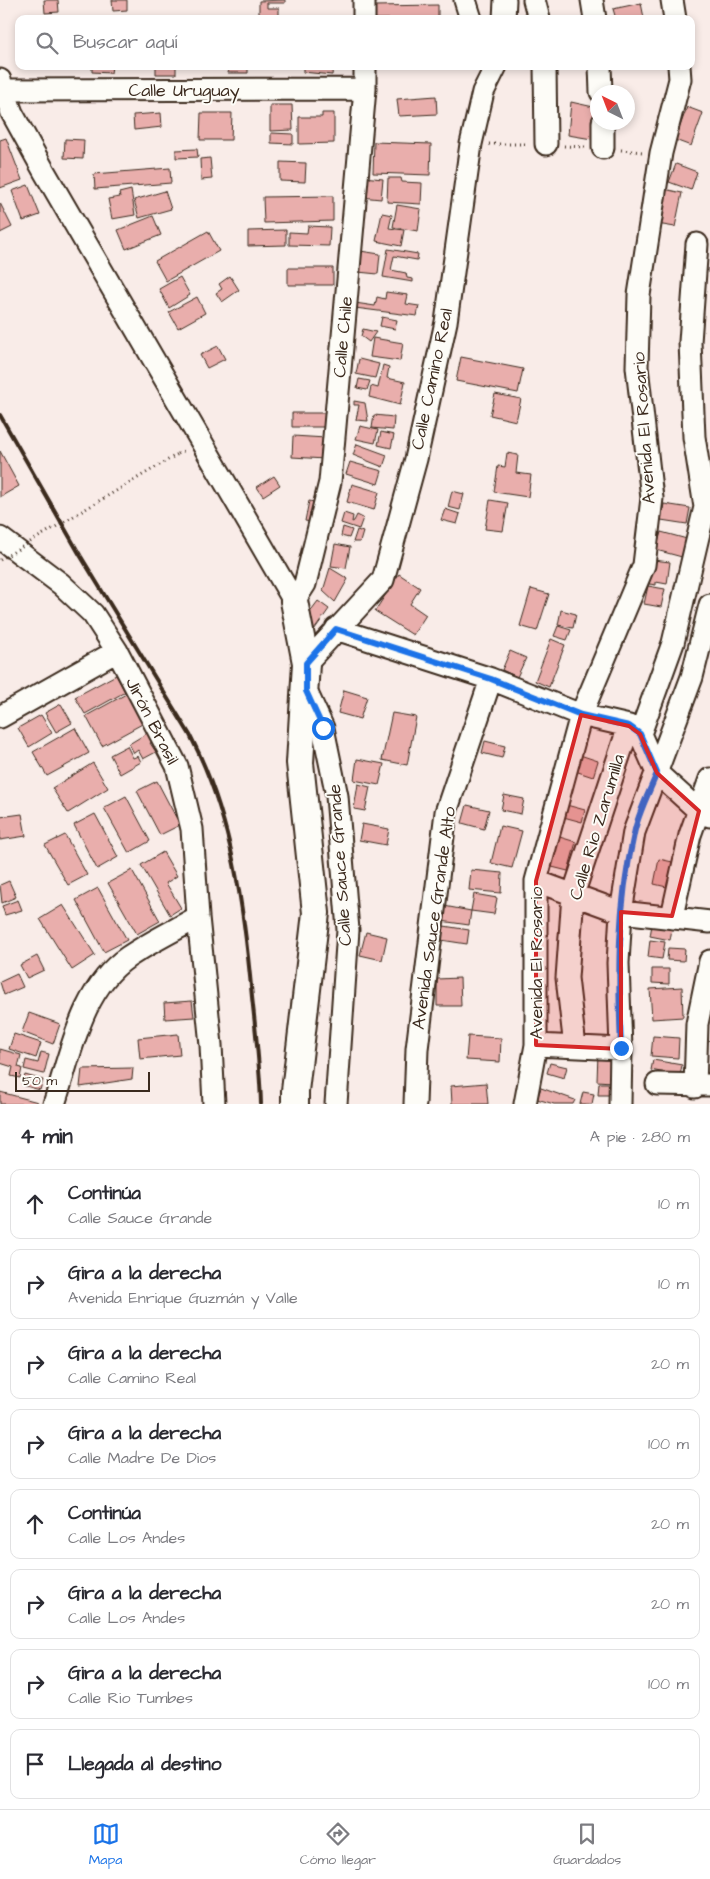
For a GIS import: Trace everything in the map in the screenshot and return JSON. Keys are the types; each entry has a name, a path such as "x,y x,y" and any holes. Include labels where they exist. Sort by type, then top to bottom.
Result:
{"street":[{"path":"364,0 364,15"},
{"path":"465,0 470,15"},
{"path":"504,15 505,0"},
{"path":"534,0 537,15"},
{"path":"592,0 594,15"},
{"path":"672,0 674,15"},
{"name":"Calle Chile","path":"294,601 305,584 330,482 365,89 365,70"},
{"path":"481,70 484,92"},
{"name":"Calle Camino Real","path":"306,663 383,580 416,459 446,322 471,144 484,92 494,70"},
{"path":"545,70 546,144"},
{"path":"600,70 601,85"},
{"name":"Avenida El Rosario","path":"525,1104 536,1045 536,881 581,715 644,565 652,498 637,367 639,295 661,153 680,80 679,70"},
{"path":"1,85 12,113 120,304 294,601 306,663 306,691 300,763 316,913 295,1104"},
{"name":"Calle Uruguay","path":"1,85 365,89"},
{"path":"602,130 603,148"},
{"name":"Calle Rio Zarumilla","path":"575,1048 567,978 573,895 634,730 672,643 705,507 694,437 690,342 697,244"},
{"name":"Jirón Brasil","path":"0,538 75,596 92,614 117,651 177,766 192,829 198,917 211,1045 214,1104"},
{"path":"620,1104 621,1048 618,963 621,912 634,832 692,678 710,605"},
{"path":"336,629 491,679 581,715 634,730 657,773 704,814"},
{"path":"0,717 117,651"},
{"name":"Avenida Sauce Grande Alto","path":"415,1104 417,1049 446,812 491,679"},
{"name":"Calle Sauce Grande","path":"306,691 323,728 337,796 348,930 336,1104"},
{"path":"672,916 690,835 704,814 710,779"},
{"path":"536,881 621,912 672,916 710,922"},
{"path":"54,1104 81,1022 93,994 107,976 127,957 198,917"},
{"path":"657,1084 702,1086 697,1024 710,961"},
{"path":"536,1045 575,1048 621,1048"}],"path":[{"path":"0,560 178,454"}],"highlighted area":[{"path":"581,715 629,726 640,734 657,773 699,811 672,916 621,912 621,1049 536,1045 536,881"}],"building":[{"path":"44,0 58,0 59,12 45,13"},
{"path":"112,0 127,0 127,10 113,11"},
{"path":"285,0 285,3 267,3 267,8 279,8 279,15 259,15 259,1"},
{"path":"641,3 643,15 615,15 613,9"},
{"path":"438,5 438,15 375,15 375,6"},
{"path":"92,70 111,70 111,73 92,72"},
{"path":"156,70 176,70 176,74 156,74"},
{"path":"228,70 248,70 248,73 228,73"},
{"path":"303,70 333,70 332,75 303,72"},
{"path":"436,96 437,114 399,116 397,99"},
{"path":"571,102 590,106 590,130 598,130 598,140 568,135"},
{"path":"270,105 292,105 293,130 270,131"},
{"path":"687,107 703,113 691,146 675,140"},
{"path":"161,113 162,127 134,130 133,115"},
{"path":"201,113 232,113 231,140 200,140"},
{"path":"322,113 334,113 334,143 299,144 299,117 322,117"},
{"path":"271,133 293,134 293,144 271,143"},
{"path":"6,138 22,180 0,188 0,140"},
{"path":"65,139 84,140 83,159 64,158"},
{"path":"374,142 431,144 430,175 373,173"},
{"path":"197,149 198,157 176,158 176,150"},
{"path":"210,158 212,179 201,180 200,159"},
{"path":"280,162 306,163 305,182 280,181"},
{"path":"676,164 697,172 691,190 669,182"},
{"path":"170,168 171,183 95,189 94,174"},
{"path":"363,177 383,179 381,199 361,197"},
{"path":"388,178 401,178 402,182 422,183 421,204 387,202"},
{"path":"28,185 40,215 23,221 12,191"},
{"path":"664,189 682,193 675,227 657,224"},
{"path":"131,190 135,215 112,219 108,199 120,197 119,193"},
{"path":"165,191 171,209 139,218 134,200"},
{"path":"333,196 333,221 264,223 263,197"},
{"path":"0,203 12,227 0,233"},
{"path":"397,205 421,209 418,231 393,227"},
{"path":"382,213 392,215 389,228 404,230 401,246 376,241"},
{"path":"153,216 161,235 126,249 118,230"},
{"path":"308,226 330,227 329,246 289,245 289,232 307,233"},
{"path":"286,230 286,245 248,246 248,231"},
{"path":"208,231 219,251 166,281 155,261"},
{"path":"388,249 418,254 417,260 394,256 391,270 406,273 407,278 413,279 413,282 383,277"},
{"path":"360,251 380,254 378,274 358,272"},
{"path":"288,268 333,268 333,285 288,285"},
{"path":"230,276 239,290 222,302 216,293 222,289 219,284"},
{"path":"180,277 190,295 169,308 159,289"},
{"path":"386,292 408,295 406,304 419,306 417,316 355,308 355,303 375,306 377,297 385,299"},
{"path":"197,297 205,313 178,328 169,312"},
{"path":"382,317 397,320 395,329 380,326"},
{"path":"363,329 376,332 369,342 361,336"},
{"path":"373,338 403,343 400,361 370,357"},
{"path":"218,346 225,359 207,368 200,355"},
{"path":"461,357 523,369 518,393 456,381"},
{"path":"359,359 379,364 375,378 356,374"},
{"path":"383,365 389,367 387,378 405,382 400,405 369,397 371,386 378,388"},
{"path":"359,379 370,381 367,390 357,388"},
{"path":"495,394 521,399 516,421 490,415"},
{"path":"354,401 365,403 368,421 356,420 359,405 354,405"},
{"path":"292,413 328,413 328,427 292,427"},
{"path":"374,415 394,417 393,430 372,428"},
{"path":"360,426 378,430 375,443 356,439"},
{"path":"381,432 394,435 391,448 378,445"},
{"path":"293,436 326,438 325,459 292,457"},
{"path":"357,444 387,455 383,467 353,455"},
{"path":"0,451 19,486 0,497"},
{"path":"507,453 518,455 516,473 531,475 528,497 494,492 498,466 505,467"},
{"path":"350,462 382,471 378,484 346,474"},
{"path":"274,476 280,485 263,496 257,487"},
{"path":"352,484 379,492 374,510 347,502"},
{"path":"452,491 464,494 460,510 448,507"},
{"path":"490,500 508,503 503,531 485,529"},
{"path":"309,501 321,503 317,523 305,521"},
{"path":"664,504 690,508 687,524 661,520"},
{"path":"445,509 460,514 457,524 441,520"},
{"path":"344,513 353,516 352,522 357,515 363,518 359,529 341,523"},
{"path":"343,527 352,530 349,538 341,536"},
{"path":"357,530 363,532 360,542 353,542"},
{"path":"661,532 687,539 682,557 656,550"},
{"path":"335,544 350,547 346,568 331,566"},
{"path":"653,560 670,562 667,584 656,582 656,585 649,584"},
{"path":"330,568 348,579 335,602 323,591"},
{"path":"399,574 420,588 410,604 426,615 413,635 375,611"},
{"path":"648,586 665,589 661,607 644,604"},
{"path":"531,589 549,594 537,631 520,626"},
{"path":"318,601 329,609 312,633 300,625"},
{"path":"561,610 576,614 573,628 558,625"},
{"path":"558,626 571,630 567,640 554,636"},
{"path":"551,639 565,645 549,687 535,681"},
{"path":"510,651 526,658 517,677 502,670"},
{"path":"116,675 125,692 85,714 75,697"},
{"path":"344,690 367,697 360,719 338,713"},
{"path":"128,693 144,723 102,746 86,716"},
{"path":"61,704 72,723 56,732 45,713"},
{"path":"392,713 416,717 407,765 382,760"},
{"path":"41,715 52,733 29,747 18,728"},
{"path":"75,728 89,753 47,776 33,752"},
{"path":"149,732 154,741 150,743 156,752 143,759 138,750 134,753 129,744"},
{"path":"485,741 505,746 502,758 482,753"},
{"path":"127,746 133,758 138,756 141,762 120,774 110,755"},
{"path":"577,754 598,761 593,777 572,770"},
{"path":"357,759 384,764 379,785 354,780"},
{"path":"93,763 108,788 68,813 52,788"},
{"path":"157,781 180,825 160,835 137,791"},
{"path":"358,784 370,787 365,811 354,809"},
{"path":"504,795 524,799 521,814 501,810"},
{"path":"126,796 150,841 129,853 104,808"},
{"path":"559,803 585,810 582,822 556,815"},
{"path":"467,805 489,810 484,829 462,823"},
{"path":"22,814 26,836 0,840 0,817"},
{"path":"95,814 118,857 97,869 74,825"},
{"path":"362,824 389,829 386,845 359,840"},
{"path":"500,826 522,831 512,868 491,863"},
{"path":"65,835 87,875 68,885 45,845"},
{"path":"553,835 576,842 568,871 544,865"},
{"path":"163,852 177,876 166,883 181,908 170,915 141,865"},
{"path":"659,859 677,863 671,888 654,884"},
{"path":"132,870 160,921 137,934 108,883"},
{"path":"471,870 502,873 501,893 469,890"},
{"path":"9,881 16,897 2,903 0,885"},
{"path":"98,888 127,940 104,952 76,900"},
{"path":"474,894 497,898 494,914 471,911"},
{"path":"18,900 22,910 5,915 2,906"},
{"path":"63,905 95,955 72,970 40,919"},
{"path":"444,906 471,911 469,925 441,921"},
{"path":"652,925 672,929 670,940 650,936"},
{"path":"444,926 469,930 467,944 441,940"},
{"path":"366,932 387,937 382,960 360,955"},
{"path":"650,940 665,942 662,959 648,957"},
{"path":"668,948 685,949 684,961 667,960"},
{"path":"37,956 44,970 27,978 20,965"},
{"path":"652,969 669,969 669,984 652,983"},
{"path":"17,974 23,987 4,995 0,982"},
{"path":"460,978 461,1006 437,1006 437,979"},
{"path":"682,987 683,1017 652,1019 650,989"},
{"path":"192,1001 194,1017 165,1019 164,1003"},
{"path":"29,1013 60,1024 53,1044 22,1032"},
{"path":"14,1034 41,1043 36,1058 9,1049"},
{"path":"178,1034 180,1055 140,1059 138,1038"},
{"path":"468,1036 501,1038 500,1062 466,1060"},
{"path":"653,1036 679,1038 678,1058 651,1056"},
{"path":"0,1049 21,1055 18,1067 22,1068 20,1078 11,1076 13,1067 0,1063"},
{"path":"41,1052 49,1054 44,1074 24,1069 26,1060 38,1063"},
{"path":"598,1053 613,1053 612,1082 597,1081"},
{"path":"653,1060 682,1065 680,1076 651,1070"},
{"path":"550,1063 567,1067 564,1078 547,1073"},
{"path":"133,1068 132,1079 80,1087 82,1069"},
{"path":"25,1075 43,1080 40,1090 22,1085"},
{"path":"486,1083 488,1104 452,1104 451,1086"},
{"path":"599,1083 610,1083 610,1095 598,1095"},
{"path":"541,1088 575,1100 573,1104 554,1104 537,1099"},
{"path":"0,1092 38,1102 37,1104 0,1104"},
{"path":"583,1092 594,1094 592,1104 580,1104"}],"railway":[{"path":"0,415 80,555 190,735 204,766 226,830 240,896 249,964 261,1104"}],"route":[{"path":"323,728 306,691 306,663 336,629 491,679 581,715 629,726 640,734 657,773 634,832 621,912 618,963 621,1048"}]}
